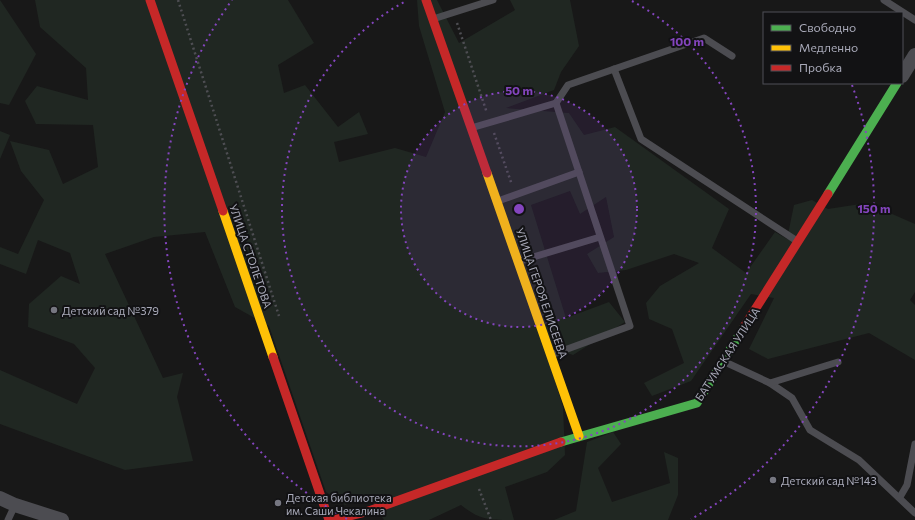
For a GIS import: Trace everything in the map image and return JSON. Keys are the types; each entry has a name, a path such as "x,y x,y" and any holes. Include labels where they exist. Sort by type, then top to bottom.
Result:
{"street":[{"name":"УЛИЦА СТОЛЕТОВА","path":"150,0 329,520"},
{"name":"УЛИЦА ГЕРОЯ ЕЛИСЕЕВА","path":"426,0 579,436"},
{"path":"903,74 915,55"},
{"name":"БАТУМСКАЯ УЛИЦА","path":"334,520 367,516 474,473 579,436 697,403 896,84"},
{"path":"0,498 15,505 62,520"}],"lane":[{"path":"433,19 493,0"},
{"path":"884,0 903,12"},
{"path":"903,12 915,20"},
{"path":"471,128 556,103 568,85 704,38 732,56"},
{"path":"614,69 640,139 798,241"},
{"path":"551,355 630,326 556,103"},
{"path":"497,201 579,172"},
{"path":"518,262 600,237"},
{"path":"723,361 770,383 792,398 810,430 859,460 900,497 915,513"},
{"path":"770,383 838,362"},
{"path":"900,497 907,485 915,444"},
{"path":"8,520 15,505"}],"path":[{"path":"178,0 280,320"},
{"path":"474,473 491,520"}],"shaded area":[{"path":"0,0 36,54 9,105 0,103"},
{"path":"35,0 288,0 314,43 278,65 284,93 305,85 338,127 359,112 368,134 334,142 339,162 395,148 426,157 445,112 419,26 417,0 437,0 459,43 515,10 510,0 570,0 579,46 561,72 554,90 506,108 569,113 584,135 615,127 729,209 712,248 746,273 775,232 787,239 794,205 812,200 828,209 867,203 915,224 915,292 910,300 915,305 915,360 869,333 768,359 749,349 774,298 751,294 691,381 652,396 644,383 684,363 672,329 649,319 646,303 660,286 699,263 674,254 626,270 598,273 587,254 614,237 606,197 580,214 570,191 531,205 566,318 609,302 625,322 573,355 544,345 563,407 565,455 547,472 505,487 514,520 485,518 474,514 461,505 429,520 384,520 367,494 345,505 326,492 269,326 235,307 205,232 154,237 105,254 163,378 183,373 177,397 193,461 125,470 0,424 0,370 77,404 95,368 74,344 28,327 29,304 61,276 80,284 70,253 38,240 26,274 0,264 0,247 18,254 44,200 21,171 10,141 49,150 63,184 98,167 93,125 36,124 25,101 37,86 88,100 86,68 40,27"},
{"path":"0,131 10,135 0,159"},
{"path":"613,432 621,444 598,468 612,502 670,483 664,452 678,458 678,495 668,520 554,520 576,511 587,442"}],"traffic: fast":[{"path":"828,194 896,84"},
{"path":"561,442 697,403 744,327"}],"traffic: slow":[{"path":"487,173 579,436"},
{"path":"223,211 273,357"}],"traffic: jam":[{"path":"150,0 223,211"},
{"path":"426,0 487,173"},
{"path":"744,327 828,194"},
{"path":"273,357 329,520"},
{"path":"333,520 366,512 561,442"}],"place":[{"name":"Детский сад №379","path":"54,310"},
{"name":"Детский сад №143","path":"773,480"},
{"name":"Детская библиотека им. Саши Чекалина","path":"278,503"}]}
